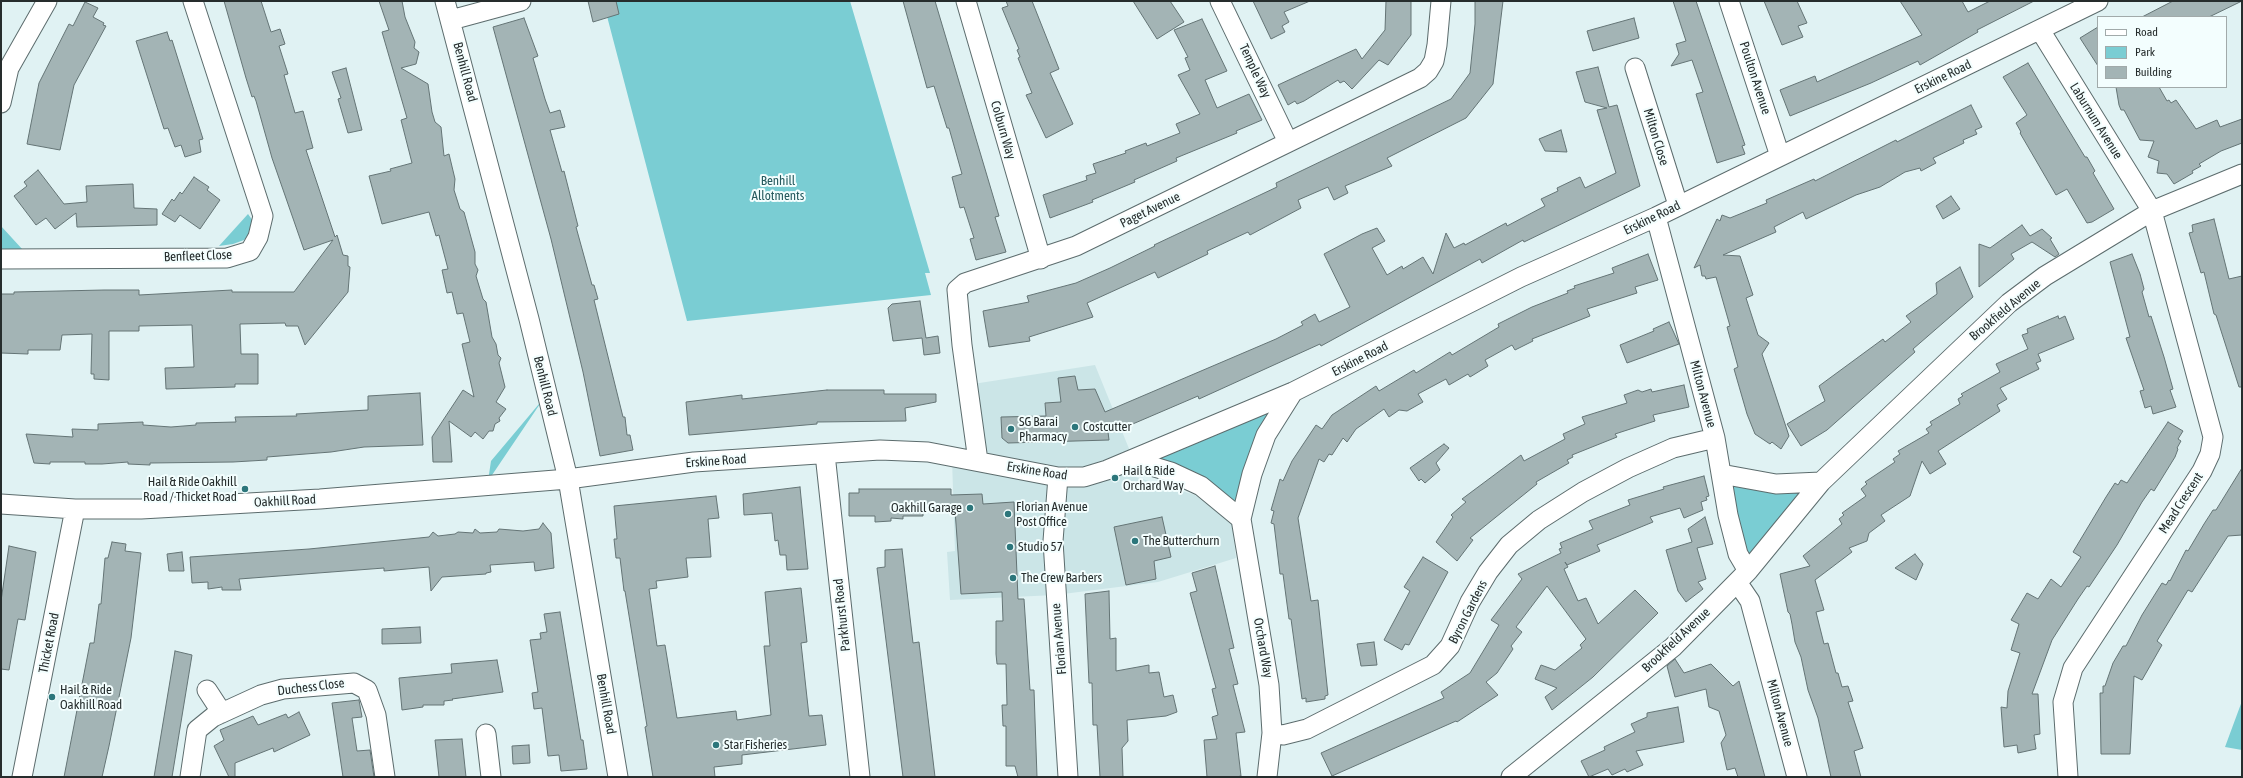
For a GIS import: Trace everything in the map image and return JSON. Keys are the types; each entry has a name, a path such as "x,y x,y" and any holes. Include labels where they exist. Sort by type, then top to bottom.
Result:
{"street":[{"path":"1,103 9,68 47,1"},
{"name":"Benfleet Close","path":"1,258 227,258 250,251 258,237 263,216 192,1"},
{"name":"Benhill Road","path":"445,1 568,480 618,777"},
{"path":"451,20 521,1"},
{"name":"Colburn Way","path":"966,1 1041,259"},
{"name":"Temple Way","path":"1220,1 1288,142"},
{"name":"Paget Avenue","path":"978,461 957,290 965,283 1041,259 1076,246 1420,78 1428,71 1434,61 1441,1"},
{"name":"Poulton Avenue","path":"1729,1 1780,156"},
{"name":"Erskine Road","path":"568,480 694,462 880,450 928,452 1058,477 1084,477 1131,460 1293,392 1521,277 1656,217 2098,1"},
{"name":"Laburnum Avenue","path":"2040,30 2152,211"},
{"name":"Milton Close","path":"1635,68 1678,205"},
{"name":"Brookfield Avenue","path":"1511,777 1673,647 1742,577 1821,482 2009,303 2045,276 2152,211 2242,174"},
{"name":"Mead Crescent","path":"2068,777 2063,702 2073,668 2202,471 2210,454 2213,437 2152,211"},
{"name":"Milton Avenue","path":"1656,217 1715,438 1728,515 1742,577 1750,601 1797,777"},
{"name":"Orchard Way","path":"1267,777 1272,733 1269,684 1241,519 1252,474 1266,435 1293,392"},
{"name":"Byron Gardens","path":"1272,733 1283,734 1307,729 1434,665 1450,646 1470,602 1488,572 1509,545 1539,520 1583,492 1628,468 1672,448 1715,438"},
{"name":"Parkhurst Road","path":"825,454 860,777"},
{"path":"1131,460 1171,472 1201,486 1241,519"},
{"path":"1721,474 1776,484 1821,482"},
{"name":"Florian Avenue","path":"1058,477 1053,548 1068,777"},
{"name":"Oakhill Road","path":"1,504 75,508 141,509 320,499 568,480"},
{"name":"Thicket Road","path":"22,777 75,508"},
{"name":"Duchess Close","path":"190,777 197,730 222,713 261,695 283,689 354,683 367,690 376,715 385,777"},
{"path":"207,690 222,713"},
{"path":"486,734 492,777"}],"shaded area":[{"path":"1095,365 1132,456 1136,477 1195,495 1232,523 1236,558 1158,582 1055,595 950,600 947,552 955,551 952,459 981,465 973,384"}],"green space":[{"name":"Benhill Allotments","path":"603,1 850,1 930,273 925,273 931,295 687,321"},
{"path":"248,214 253,221 248,235 244,240 233,244 219,246"},
{"path":"1,226 23,250 1,250"},
{"path":"544,398 488,481 491,461"},
{"path":"1285,399 1239,513 1141,459"},
{"path":"1725,477 1813,486 1748,565"},
{"path":"2242,701 2242,750 2225,747"}],"building":[{"path":"224,1 261,1 271,32 280,29 285,44 279,46 288,74 284,75 295,113 303,111 313,148 306,150 335,237 337,235 343,255 348,256 348,266 350,267 348,292 305,345 298,326 286,326 285,323 240,324 241,354 258,354 258,384 235,384 235,387 166,389 165,368 194,367 192,325 139,326 139,331 109,331 109,380 94,379 94,374 91,374 92,334 62,335 60,350 28,350 28,354 1,353 1,294 14,294 14,292 104,290 139,290 139,295 232,290 232,292 294,292 333,240 304,250 272,158 256,101 254,96 252,97"},
{"path":"379,1 402,1 405,17 415,42 414,48 419,52 416,64 401,68 428,84 432,112 435,122 441,127 444,156 449,154 455,179 454,190 460,209 464,212 475,252 475,264 478,270 476,276 483,299 486,302 492,337 496,344 498,355 501,358 499,363 505,387 496,402 506,409 499,418 500,421 495,424 493,431 489,431 483,439 475,432 471,437 449,421 452,462 433,462 432,437 463,390 474,397 462,344 470,342 463,313 457,314 452,292 447,293 442,270 448,269 439,235 436,236 429,212 382,224 369,176 391,171 390,169 412,163 401,120 407,118 382,32 389,30"},
{"path":"588,1 616,1 619,14 593,22"},
{"path":"903,1 935,1 999,216 995,217 1006,252 976,260 970,239 974,238 964,207 960,208 952,177 962,174 949,128 947,128 934,86 927,88"},
{"path":"1006,1 1032,1 1059,69 1050,73 1073,124 1046,138 1026,95 1032,93 1018,58 1020,57 1017,50 1019,49 1002,8 1008,6"},
{"path":"1133,1 1170,1 1184,22 1157,39"},
{"path":"1253,1 1310,1 1284,12 1289,22 1282,26 1285,32 1271,39"},
{"path":"1386,1 1411,1 1411,35 1388,65 1379,60 1352,89 1344,81 1340,83 1338,80 1304,101 1297,104 1295,101 1288,105 1278,85 1356,49 1362,59 1385,30"},
{"path":"1475,1 1503,1 1493,84 1466,118 1387,158 1392,166 1345,186 1348,193 1334,200 1328,187 1298,200 1301,208 1250,235 1248,232 1207,251 1208,254 1158,278 1155,272 1087,303 1093,317 1029,337 1030,341 989,347 983,311 1029,302 1027,296 1076,283 1110,268 1155,246 1154,245 1277,187 1276,183 1451,99 1470,73 1475,24"},
{"path":"1673,1 1696,1 1745,145 1742,146 1745,154 1717,163 1696,94 1703,92 1692,60 1671,66 1679,54 1676,44 1686,41"},
{"path":"1764,1 1797,1 1807,23 1798,26 1803,37 1782,45"},
{"path":"1900,1 1962,1 1968,12 1990,1 2034,1 1977,30 1978,32 1920,65 1918,61 1871,83 1790,116 1780,90 1815,76 1817,82 1922,35"},
{"path":"2173,1 2242,1 2211,16 2144,16"},
{"path":"85,2 98,8 93,17 104,23 103,25 106,26 74,85 60,150 27,144 39,83 69,24 73,26"},
{"path":"524,18 538,56 533,58 550,113 560,110 565,127 550,130 562,172 564,171 578,226 576,227 592,285 594,285 598,299 594,300 623,417 625,417 627,435 630,435 633,450 600,456 583,372 551,239 493,27"},
{"path":"1634,18 1639,38 1593,51 1587,31"},
{"path":"1202,19 1227,71 1205,80 1217,108 1249,94 1262,120 1236,131 1237,133 1176,158 1177,161 1134,180 1135,182 1092,200 1093,202 1050,218 1043,195 1087,180 1086,176 1096,173 1093,164 1126,153 1125,151 1146,143 1147,146 1180,133 1176,124 1200,114 1178,75 1190,70 1185,58 1188,57 1174,30"},
{"path":"2097,28 2097,64 2080,38"},
{"path":"167,32 170,41 172,40 203,139 199,140 201,152 185,157 181,145 175,147 168,128 164,129 136,41"},
{"path":"2028,63 2085,157 2087,157 2095,171 2093,173 2114,209 2092,222 2087,223 2067,189 2056,195 2020,133 2021,132 2016,123 2027,115 2003,77"},
{"path":"1598,67 1609,107 1617,105 1640,186 1524,242 1523,240 1482,263 1480,259 1321,346 1320,344 1199,399 1198,396 1114,432 1108,432 1109,440 1008,443 1002,438 1001,417 1046,416 1045,403 1061,402 1058,378 1075,376 1078,390 1095,389 1105,412 1276,339 1303,325 1301,322 1315,314 1319,322 1350,307 1324,254 1362,234 1377,228 1385,241 1372,248 1387,275 1402,266 1403,269 1423,257 1433,274 1446,233 1454,248 1464,243 1465,245 1506,223 1507,226 1545,206 1541,199 1558,191 1557,188 1580,177 1585,188 1616,173 1597,110 1607,108 1585,102 1576,72"},
{"path":"346,68 362,130 348,133 338,99 341,98 332,72"},
{"path":"2116,88 2160,88 2167,101 2169,100 2171,103 2176,100 2196,129 2217,120 2220,127 2242,119 2242,143 2221,151 2199,164 2201,166 2192,171 2193,173 2174,184 2167,174 2157,173 2159,161 2148,157 2154,141 2140,140 2124,110 2121,110"},
{"path":"1971,105 1982,127 1975,130 1977,134 1963,140 1964,143 1933,158 1936,163 1921,171 1920,168 1905,172 1880,187 1856,195 1806,219 1803,212 1774,227 1776,232 1723,255 1740,256 1753,295 1746,298 1758,335 1769,343 1762,354 1789,436 1781,449 1772,442 1770,444 1755,434 1747,414 1734,369 1738,367 1727,327 1730,326 1716,277 1706,279 1705,276 1702,276 1700,265 1694,268 1717,219 1720,221 1722,215 1730,218 1767,203 1766,200 1814,179 1815,181 1896,140 1897,142"},
{"path":"1561,130 1567,152 1545,151 1539,139"},
{"path":"38,170 64,204 87,202 86,186 133,184 134,208 157,209 157,225 77,227 76,213 55,229 46,218 36,225 14,196 27,186 24,182"},
{"path":"194,177 209,187 207,190 220,200 200,229 180,215 175,222 162,214 172,199 174,201 180,192 182,194"},
{"path":"1951,196 1960,209 1943,219 1936,206"},
{"path":"2214,219 2229,279 2242,276 2242,387 2239,387 2216,315 2214,314 2204,272 2201,273 2189,233 2193,232 2192,225"},
{"path":"2022,225 2030,236 2042,229 2052,238 2050,239 2059,254 2055,257 2032,242 2011,254 2014,259 1979,287 1979,244 1990,248"},
{"path":"1648,254 1658,280 1635,287 1637,293 1587,309 1590,316 1532,339 1533,341 1515,350 1512,345 1485,360 1488,366 1470,377 1468,374 1449,385 1446,379 1418,394 1423,402 1407,411 1399,410 1389,417 1384,409 1356,429 1347,442 1343,438 1332,455 1329,454 1324,462 1319,459 1298,518 1311,601 1318,600 1328,695 1325,696 1325,699 1306,702 1306,698 1302,699 1291,619 1289,619 1283,574 1280,574 1274,524 1271,523 1274,511 1271,510 1280,479 1283,481 1292,461 1316,425 1322,429 1332,415 1376,386 1379,391 1414,370 1416,373 1450,352 1452,355 1499,327 1498,324 1532,307 1568,293 1567,291 1575,288 1574,286 1614,273 1612,268"},
{"path":"2132,254 2140,274 2144,289 2142,292 2149,317 2151,316 2164,357 2173,389 2170,390 2176,407 2153,414 2151,406 2145,408 2140,391 2144,390 2126,338 2130,337 2110,262"},
{"path":"1960,267 1973,297 1913,349 1915,352 1827,430 1801,446 1787,424 1825,401 1819,386 1883,339 1885,342 1911,322 1906,316 1937,294 1936,283"},
{"path":"920,301 926,338 938,336 940,353 924,355 922,338 893,341 888,308 892,304"},
{"path":"2058,316 2059,319 2065,316 2074,339 2038,354 2041,361 2036,363 2039,369 2000,388 2007,399 1997,405 2000,411 1938,451 1946,464 1930,474 1922,461 1910,496 1881,515 1885,521 1869,533 1867,541 1849,548 1852,552 1815,580 1824,610 1816,612 1824,644 1828,643 1836,673 1838,673 1842,687 1848,686 1853,701 1848,702 1863,748 1854,751 1861,777 1831,777 1818,718 1808,690 1801,657 1795,642 1780,574 1810,566 1803,556 1842,524 1839,519 1844,515 1842,513 1866,496 1861,489 1867,484 1865,482 1895,462 1893,459 1900,454 1898,451 1929,433 1926,429 1932,425 1930,422 1960,404 1958,399 1963,396 1961,394 2000,372 1996,364 2028,349 2022,335 2028,333 2027,329"},
{"path":"1669,322 1679,344 1627,363 1620,345 1654,331 1653,329"},
{"path":"1684,385 1689,407 1653,415 1655,421 1615,434 1617,437 1572,455 1573,457 1567,460 1569,463 1536,482 1537,484 1470,538 1473,540 1457,561 1436,542 1453,517 1451,515 1466,502 1462,499 1521,455 1524,461 1565,439 1563,434 1585,424 1582,417 1627,403 1624,395 1638,390 1642,392 1651,389 1652,392"},
{"path":"827,390 884,390 884,394 936,394 936,402 905,408 906,421 817,422 817,424 689,435 686,402 742,395 742,399"},
{"path":"420,393 423,445 364,447 331,452 267,457 267,460 233,462 150,463 150,465 128,464 128,462 85,464 85,462 50,462 50,464 34,463 26,434 73,437 72,429 98,430 98,424 143,422 143,425 171,427 196,425 196,423 236,422 235,417 297,416 296,414 368,410 368,396"},
{"path":"2168,422 2183,431 2178,439 2181,441 2177,448 2175,457 2154,491 2151,489 2142,502 2117,545 2089,587 2087,586 2078,599 2052,640 2032,694 2038,694 2040,734 2034,735 2036,749 2018,753 2017,745 2004,747 2001,707 2007,708 2008,691 2020,653 2011,650 2019,624 2011,620 2027,593 2038,599 2051,579 2061,587 2081,557 2073,552 2115,483 2118,485 2121,480 2127,483"},
{"path":"1444,444 1449,448 1436,463 1440,470 1425,483 1421,479 1419,481 1410,468"},
{"path":"2242,468 2242,535 2228,536 2192,592 2188,590 2157,641 2162,645 2142,680 2134,676 2130,754 2101,754 2100,693 2103,693 2103,686 2105,686 2113,663 2123,646 2126,646 2142,615 2162,583 2166,585 2169,580 2170,581 2186,550 2188,551 2213,510 2216,510"},
{"path":"1704,476 1709,496 1706,497 1707,500 1701,502 1703,510 1684,518 1680,508 1650,517 1653,522 1597,545 1600,551 1567,565 1565,562 1568,567 1564,569 1578,601 1586,598 1598,624 1635,590 1658,613 1593,677 1552,710 1545,697 1557,688 1535,679 1541,665 1555,670 1582,648 1580,645 1586,639 1547,586 1516,627 1522,632 1511,646 1513,649 1497,673 1486,682 1498,695 1457,722 1456,721 1332,776 1321,753 1444,698 1441,692 1470,673 1499,625 1491,620 1522,579 1518,574 1561,553 1559,549 1562,548 1560,543 1593,529 1589,521 1630,505 1628,500 1664,489 1663,487"},
{"path":"800,487 808,569 787,570 786,555 780,555 778,540 775,541 772,513 744,515 743,494"},
{"path":"859,489 951,489 951,495 982,494 983,504 1014,502 1018,599 1024,599 1030,690 1034,690 1037,777 1018,777 1015,766 1006,766 1006,726 1003,726 1002,705 1007,705 1006,664 997,664 996,654 996,621 1003,621 1002,592 961,594 955,510 923,510 923,516 903,516 903,519 891,518 891,521 875,522 875,516 849,516 849,493 859,493"},
{"path":"716,496 719,518 708,519 711,557 686,558 688,577 656,581 657,588 649,589 657,646 665,645 677,718 736,711 737,720 771,715 764,646 770,646 765,592 801,588 807,642 801,643 809,716 822,715 826,745 742,755 742,764 714,767 715,777 653,777 645,727 647,726 624,591 620,558 616,558 614,539 617,539 614,506"},
{"path":"1162,517 1171,557 1154,561 1156,579 1126,585 1114,527"},
{"path":"1705,517 1713,544 1697,548 1706,579 1698,582 1703,589 1686,602 1678,591 1666,550 1692,542 1688,529"},
{"path":"543,523 551,533 554,568 535,571 534,562 490,565 491,572 486,574 442,577 431,591 429,567 384,571 384,568 239,579 241,590 222,590 222,587 208,589 208,582 192,583 190,557 309,549 429,537 433,532 438,536 455,534 458,532 473,533 475,529 480,533 497,532 499,529 523,531 539,529"},
{"path":"112,542 126,544 125,551 141,553 131,638 109,746 102,777 64,777 90,643 94,643 99,604 101,604 105,558 108,558"},
{"path":"9,546 36,552 25,620 18,619 9,670 1,669 1,601"},
{"path":"902,549 913,643 919,642 935,777 903,777 877,568 885,567 885,550"},
{"path":"182,552 184,571 169,571 167,554"},
{"path":"1915,554 1923,564 1916,580 1895,568"},
{"path":"1423,557 1448,572 1409,645 1405,644 1402,650 1384,640 1410,591 1404,587"},
{"path":"1215,566 1234,648 1229,649 1238,684 1233,685 1245,732 1236,733 1241,776 1236,777 1207,777 1204,740 1217,739 1212,717 1218,715 1212,689 1216,688 1190,593 1197,591 1192,573"},
{"path":"1109,591 1110,639 1116,638 1116,671 1149,665 1149,673 1159,672 1164,697 1173,695 1177,712 1166,716 1127,720 1128,741 1122,748 1123,777 1100,777 1097,725 1093,725 1092,683 1089,683 1085,594"},
{"path":"560,612 587,769 561,771 559,755 548,756 542,708 534,709 532,693 538,692 530,640 541,639 540,633 547,632 544,614"},
{"path":"420,627 421,643 382,644 382,629"},
{"path":"1374,642 1377,665 1361,666 1357,644"},
{"path":"175,651 192,655 172,777 154,777"},
{"path":"1675,659 1684,673 1711,664 1733,686 1739,681 1765,777 1738,777 1735,768 1727,770 1721,743 1726,735 1719,711 1709,707 1706,689 1675,697 1667,666"},
{"path":"497,660 503,692 452,699 453,700 444,701 444,705 423,705 423,707 402,710 399,678 452,673 451,664"},
{"path":"359,700 362,717 352,718 357,751 370,750 374,777 343,777 332,703"},
{"path":"1678,707 1684,742 1636,751 1643,765 1627,772 1625,769 1612,775 1608,769 1589,777 1581,761 1605,750 1604,747 1635,732 1631,724 1647,717 1647,713"},
{"path":"299,712 310,735 274,752 273,748 235,763 235,777 229,777 214,746 224,740 220,730 253,716 258,725 286,714 288,718"},
{"path":"462,739 466,777 439,777 435,740"},
{"path":"529,745 530,763 513,764 512,746"}],"place":[{"name":"Costcutter","path":"1075,427"},
{"name":"SG Barai Pharmacy","path":"1011,429"},
{"name":"Hail & Ride Orchard Way","path":"1115,478"},
{"name":"Hail & Ride Oakhill Road / Thicket Road","path":"245,489"},
{"name":"Oakhill Garage","path":"970,508"},
{"name":"Florian Avenue Post Office","path":"1008,514"},
{"name":"The Butterchurn","path":"1135,541"},
{"name":"Studio 57","path":"1010,547"},
{"name":"The Crew Barbers","path":"1013,578"},
{"name":"Hail & Ride Oakhill Road","path":"52,697"},
{"name":"Star Fisheries","path":"716,745"}]}
